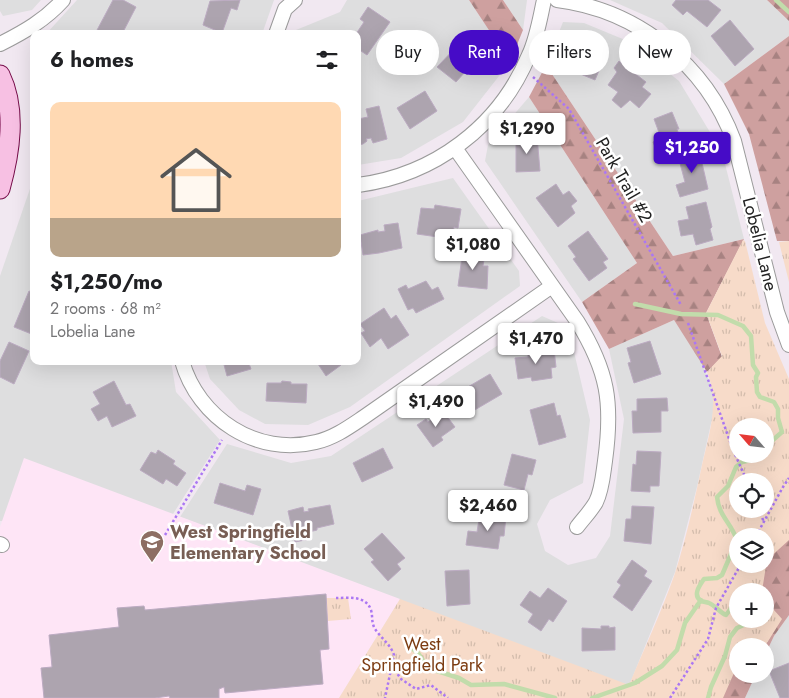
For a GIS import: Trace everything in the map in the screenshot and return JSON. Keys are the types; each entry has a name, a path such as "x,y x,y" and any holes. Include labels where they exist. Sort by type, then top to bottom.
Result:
{"street":[{"path":"0,44 33,26 54,10 63,0"},
{"path":"278,30 286,9 295,0"},
{"path":"361,184 385,180 416,170 455,148 481,127 501,106 514,87 530,54 544,0"},
{"name":"Lobelia Lane","path":"557,0 598,9 626,20 648,32 669,47 689,66 715,100 734,141 777,312 789,345"},
{"path":"0,75 7,99 10,131 7,165 0,189"},
{"path":"455,148 591,344 602,371 609,416 602,485 596,502 577,527"},
{"path":"183,365 191,386 200,401 210,412 230,427 245,436 262,442 284,445 311,443 338,434 552,286"}],"path":[{"name":"Park Trail #2","path":"533,76 569,109 681,305"},
{"path":"688,324 733,450 743,473"},
{"path":"165,535 222,440"},
{"path":"761,528 782,487 789,478"},
{"path":"762,518 764,522"},
{"path":"670,698 708,639 716,608 736,573"},
{"path":"336,598 358,598 366,602 371,609 375,629 392,650 394,655 385,698"},
{"path":"392,666 401,679 416,689 431,685 448,698"}],"shaded area":[{"path":"0,0 41,0 32,10 3,16 0,11"},
{"path":"77,0 274,0 263,30 50,30"},
{"path":"347,0 469,0 489,30 449,30 449,75 500,75 463,122 401,158 361,165 361,30 296,30 340,12"},
{"path":"503,0 527,0 523,30"},
{"path":"610,0 767,0 789,21 789,36 724,84 691,52 691,30 669,30 662,23"},
{"path":"563,22 584,23 601,30 560,30"},
{"path":"609,33 619,37 619,75 671,75 679,81 722,152 744,239 673,256 553,75 609,75"},
{"path":"529,97 637,263 582,302 485,161 488,145"},
{"path":"453,178 519,271 520,286 350,407 308,425 265,424 239,410 210,379 205,365 361,365 361,200"},
{"path":"30,189 30,365 172,365 176,392 220,440 173,514 0,521 0,276"},
{"path":"542,316 558,323 574,352 590,420 583,483 550,500 537,524 545,551 568,565 596,558 610,536 624,419 609,349 674,320 702,363 712,388 714,407 712,419 675,572 629,686 180,517 227,444 291,463 331,456"},
{"name":"West Springfield Elementary School","path":"24,458 400,599 339,698 0,698 0,527"},
{"path":"789,615 789,698 745,698 752,683 774,683 774,636"}],"green space":[{"path":"469,0 503,0 523,30 519,40 519,30 489,30"},
{"path":"767,0 789,0 789,21"},
{"path":"789,36 789,241 777,241 749,134 724,84"},
{"path":"541,75 553,75 673,256 744,239 706,313 722,357 707,372 674,320 609,349 582,302 637,263 529,97"},
{"name":"West Springfield Park","path":"743,240 745,241 765,323 789,379 789,540 774,554 774,528 729,528 729,573 765,573 763,583 729,583 729,628 774,628 774,610 782,619 770,638 729,638 730,683 723,698 339,698 400,599 629,685 674,576 690,521 712,418 713,395 707,372 722,356 706,313"},
{"path":"789,241 789,282 779,242"},
{"path":"789,538 789,615 773,638 769,638 780,618 774,612 774,583 761,583 763,573 774,573 774,551"},
{"path":"326,598 348,598 351,619 328,621"},
{"path":"729,679 729,683 752,683 745,698 721,698"}],"building":[{"path":"113,0 123,0 136,7 124,30 97,30"},
{"path":"240,0 237,10 231,8 223,30 215,30 203,25 210,1"},
{"path":"676,0 708,0 721,10 707,27 687,11 683,15 672,5"},
{"path":"368,7 390,22 384,30 376,30 376,42 367,55 361,51 361,30 359,30 364,22 360,19"},
{"path":"730,20 754,49 735,66 711,36"},
{"path":"449,55 449,75 462,75 456,82 439,69 439,65"},
{"path":"619,61 619,75 637,75 646,82 642,87 651,94 639,108 630,100 621,108 612,100 618,92 608,85 617,72 614,68"},
{"path":"583,75 597,75 595,80"},
{"path":"425,91 437,111 410,129 397,108"},
{"path":"379,106 387,139 373,143 371,138 366,139 367,141 361,144 361,118 368,117 366,109"},
{"path":"672,112 679,129 677,129 681,141 657,152 653,142 661,138 654,119"},
{"path":"537,136 540,171 516,172 516,138"},
{"path":"699,150 708,189 680,197 676,185 685,182 678,156"},
{"path":"556,184 563,195 569,191 577,201 571,206 575,213 558,227 536,198"},
{"path":"706,202 713,240 696,245 693,234 681,236 678,221 689,219 686,207"},
{"path":"435,205 461,209 458,228 454,227 452,239 417,234 421,208 434,209"},
{"path":"398,223 402,248 363,255 361,235 378,230 378,232 385,231 384,225"},
{"path":"588,231 608,259 603,262 607,268 589,281 573,259 576,257 568,246"},
{"path":"463,250 485,253 483,266 488,266 487,289 458,286"},
{"path":"426,281 432,290 438,287 444,299 416,313 413,308 408,310 398,289 406,285 408,289"},
{"path":"29,291 30,291 30,333 14,327"},
{"path":"384,308 391,319 396,315 409,335 388,349 381,338 370,347 361,333 365,331 361,323"},
{"path":"650,341 661,374 634,383 628,363 631,362 627,348"},
{"path":"9,342 29,351 14,384 0,377 0,361"},
{"path":"554,349 556,367 551,368 552,378 532,381 531,377 518,379 515,358 528,357 528,352"},
{"path":"224,365 250,365 251,369 227,376"},
{"path":"319,365 341,365 326,376"},
{"path":"490,374 502,394 473,411 461,391"},
{"path":"114,381 126,405 130,404 136,416 112,427 107,416 98,421 91,409 100,404 93,392"},
{"path":"282,381 291,382 291,384 307,384 306,403 266,401 267,383 281,383"},
{"path":"667,398 668,411 661,411 661,432 633,433 632,411 637,411 637,399"},
{"path":"554,403 557,416 560,415 566,437 539,445 530,410"},
{"path":"443,411 455,427 441,437 443,440 433,447 417,425 426,419 428,422"},
{"path":"383,448 393,468 362,482 353,463"},
{"path":"158,450 175,461 173,464 186,473 177,486 166,479 163,484 140,470 151,452 156,454"},
{"path":"637,451 661,452 659,486 650,486 650,492 631,491 633,464 636,465"},
{"path":"512,454 536,460 532,475 528,474 524,490 504,485"},
{"path":"220,483 245,491 247,485 261,489 253,515 214,503"},
{"path":"330,505 334,524 309,532 310,539 295,542 288,511 303,507 304,512 309,511 308,509"},
{"path":"632,506 654,507 651,544 624,541 626,519 631,519"},
{"path":"480,513 506,516 504,536 500,536 498,549 466,545 468,531 477,532"},
{"path":"382,533 405,558 397,564 401,569 388,581 371,562 374,560 364,549"},
{"path":"632,560 647,571 644,576 652,581 632,611 613,597 621,585 617,582"},
{"path":"469,570 470,604 447,606 445,571"},
{"path":"548,588 567,601 553,622 549,619 541,631 528,622 533,614 520,605 530,591 540,598"},
{"path":"326,594 329,649 320,650 323,684 225,693 224,687 219,689 219,698 170,698 169,696 155,698 44,698 41,668 52,667 49,635 119,627 117,608 144,606 145,610"},
{"path":"601,626 615,627 615,650 582,651 582,628 601,629"},
{"path":"789,663 789,698 780,698 774,683 774,669"}],"waterway":[{"path":"776,0 789,12"},
{"path":"635,304 681,314 718,315 743,326 751,336 753,365 758,373 756,377 757,392 760,397 774,402 778,409 778,418 782,432 774,439"},
{"path":"729,611 726,615 711,604 701,601 698,599 697,593 704,579 717,578 722,575 737,540 720,509 717,497 728,486 736,467 741,463"},
{"path":"592,698 635,683 662,666 677,650 685,623 701,600"},
{"path":"708,698 725,656 730,637 737,628"},
{"path":"406,644 418,653 428,668 459,678 471,685 504,684 555,698"}],"place":[{"name":"West Springfield Elementary School","path":"152,563"}]}
